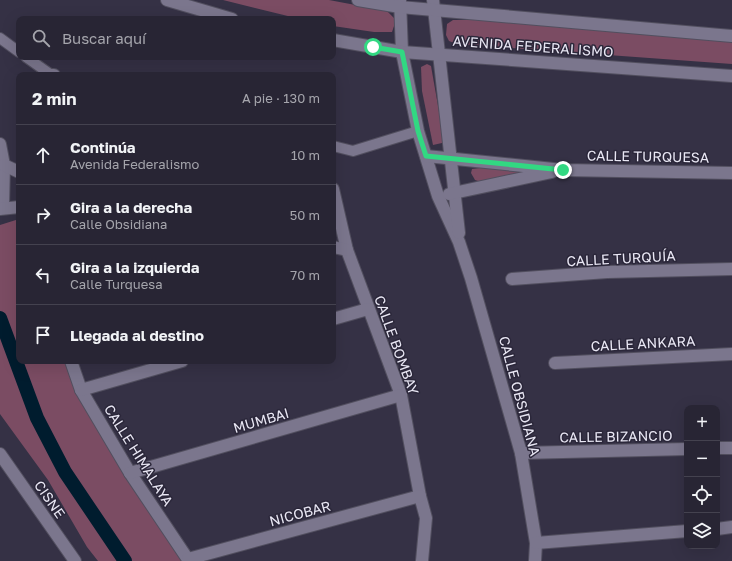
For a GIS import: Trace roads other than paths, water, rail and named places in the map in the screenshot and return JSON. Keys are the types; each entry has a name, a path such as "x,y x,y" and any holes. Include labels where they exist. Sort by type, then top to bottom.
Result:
{"street":[{"path":"167,0 222,16"},
{"name":"AVENIDA FEDERALISMO","path":"358,0 433,5 732,36"},
{"name":"CALLE OBSIDIANA","path":"400,3 402,52 418,131 438,196 459,242 472,278 521,453 536,543 535,561"},
{"name":"CALLE OBSIDIANA","path":"433,5 450,158 456,193 459,242"},
{"path":"0,38 16,50"},
{"name":"AVENIDA FEDERALISMO","path":"336,41 402,52 732,76"},
{"path":"30,60 47,72"},
{"path":"336,147 353,151 418,131"},
{"path":"0,144 4,165 2,208 16,207"},
{"name":"CALLE TURQUESA","path":"426,156 563,170 732,173"},
{"path":"4,165 16,171"},
{"name":"CALLE TURQUESA","path":"438,196 563,170"},
{"name":"CALLE BOMBAY","path":"336,202 347,250 401,395 420,496 426,518 422,561"},
{"path":"336,248 347,250"},
{"name":"CALLE TURQUÍA","path":"512,279 607,272 732,269"},
{"path":"336,318 368,309"},
{"name":"CALLE ANKARA","path":"555,363 732,354"},
{"name":"CALLE HIMALAYA","path":"72,364 81,390 130,473 189,560"},
{"path":"81,390 164,364"},
{"name":"MUMBAI","path":"130,473 401,395"},
{"path":"720,448 732,448"},
{"name":"CALLE BIZANCIO","path":"521,453 684,449"},
{"name":"CISNE","path":"0,454 75,561"},
{"name":"NICOBAR","path":"189,560 420,496"},
{"path":"720,528 732,527"},
{"path":"536,543 684,531"}],"waterway":[{"path":"0,318 16,361"},
{"path":"17,364 37,418 65,472 125,561"}]}
